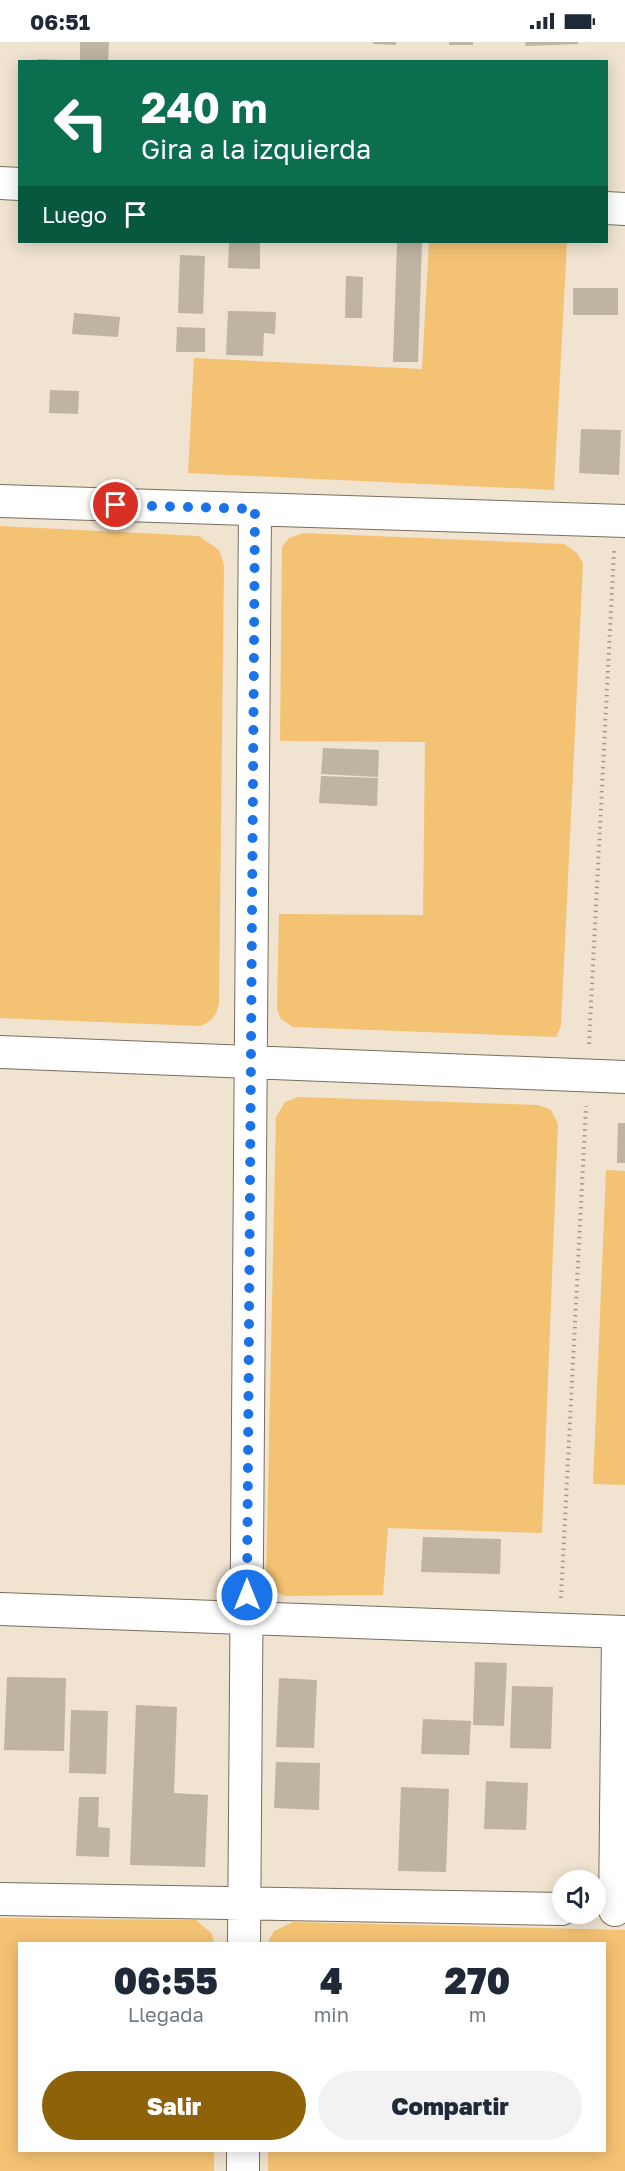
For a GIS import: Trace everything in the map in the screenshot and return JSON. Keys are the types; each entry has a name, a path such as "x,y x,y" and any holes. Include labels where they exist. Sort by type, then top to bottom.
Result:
{"street":[{"path":"0,183 18,184"},
{"path":"608,208 625,209"},
{"path":"0,501 625,521"},
{"path":"244,1942 255,509"},
{"path":"0,1052 625,1077"},
{"path":"0,1609 622,1632 612,1910"},
{"path":"0,1899 552,1909"},
{"path":"243,2152 243,2171"}],"shaded area":[{"path":"429,243 567,243 554,490 188,473 194,358 422,369"},
{"path":"0,526 199,536 219,550 224,565 219,1003 213,1017 200,1026 0,1018"},
{"path":"304,533 564,544 577,553 583,563 561,1026 556,1037 293,1027 281,1019 277,1009 279,914 423,915 425,742 280,741 282,547 289,538"},
{"path":"298,1097 539,1105 551,1110 558,1124 542,1533 388,1528 383,1595 284,1596 272,1589 266,1580 276,1117 285,1102"},
{"path":"606,1170 625,1171 625,1485 593,1484"},
{"path":"0,1918 196,1920 212,1934 214,1942 18,1942 18,2152 214,2152 214,2171 0,2171"},
{"path":"293,1922 625,1930 625,2171 268,2171 268,2152 606,2152 606,1942 268,1942 274,1931"}],"building":[{"path":"80,42 109,42 108,60 80,60"},
{"path":"373,42 396,42 396,45 373,44"},
{"path":"449,42 473,42 473,45 449,45"},
{"path":"525,42 578,42 578,44 526,46"},
{"path":"229,243 260,243 260,269 228,268"},
{"path":"397,243 422,243 418,362 393,362"},
{"path":"180,255 205,256 203,314 178,313"},
{"path":"346,276 363,277 362,318 345,318"},
{"path":"573,288 618,288 618,315 573,315"},
{"path":"228,311 276,312 275,334 264,333 263,356 226,355"},
{"path":"74,313 120,317 118,337 72,334"},
{"path":"177,327 205,328 205,352 176,352"},
{"path":"50,390 79,391 78,414 49,413"},
{"path":"581,429 621,430 619,475 579,473"},
{"path":"323,748 379,750 378,777 321,774"},
{"path":"321,776 378,778 377,806 319,803"},
{"path":"618,1123 625,1123 625,1163 617,1163"},
{"path":"423,1537 501,1539 500,1574 421,1572"},
{"path":"475,1662 507,1663 504,1726 473,1725"},
{"path":"7,1677 66,1678 64,1751 4,1750"},
{"path":"279,1678 317,1680 314,1748 276,1747"},
{"path":"512,1686 553,1687 551,1749 510,1748"},
{"path":"136,1705 177,1707 174,1793 208,1795 205,1867 130,1865"},
{"path":"71,1710 108,1711 106,1774 69,1773"},
{"path":"423,1719 471,1721 469,1755 421,1754"},
{"path":"276,1762 320,1763 319,1810 274,1808"},
{"path":"486,1781 528,1783 526,1830 484,1829"},
{"path":"401,1787 449,1789 446,1872 398,1871"},
{"path":"79,1797 99,1797 98,1827 110,1828 109,1857 76,1856"}],"route":[{"path":"116,505 255,509 247,1595"}]}
